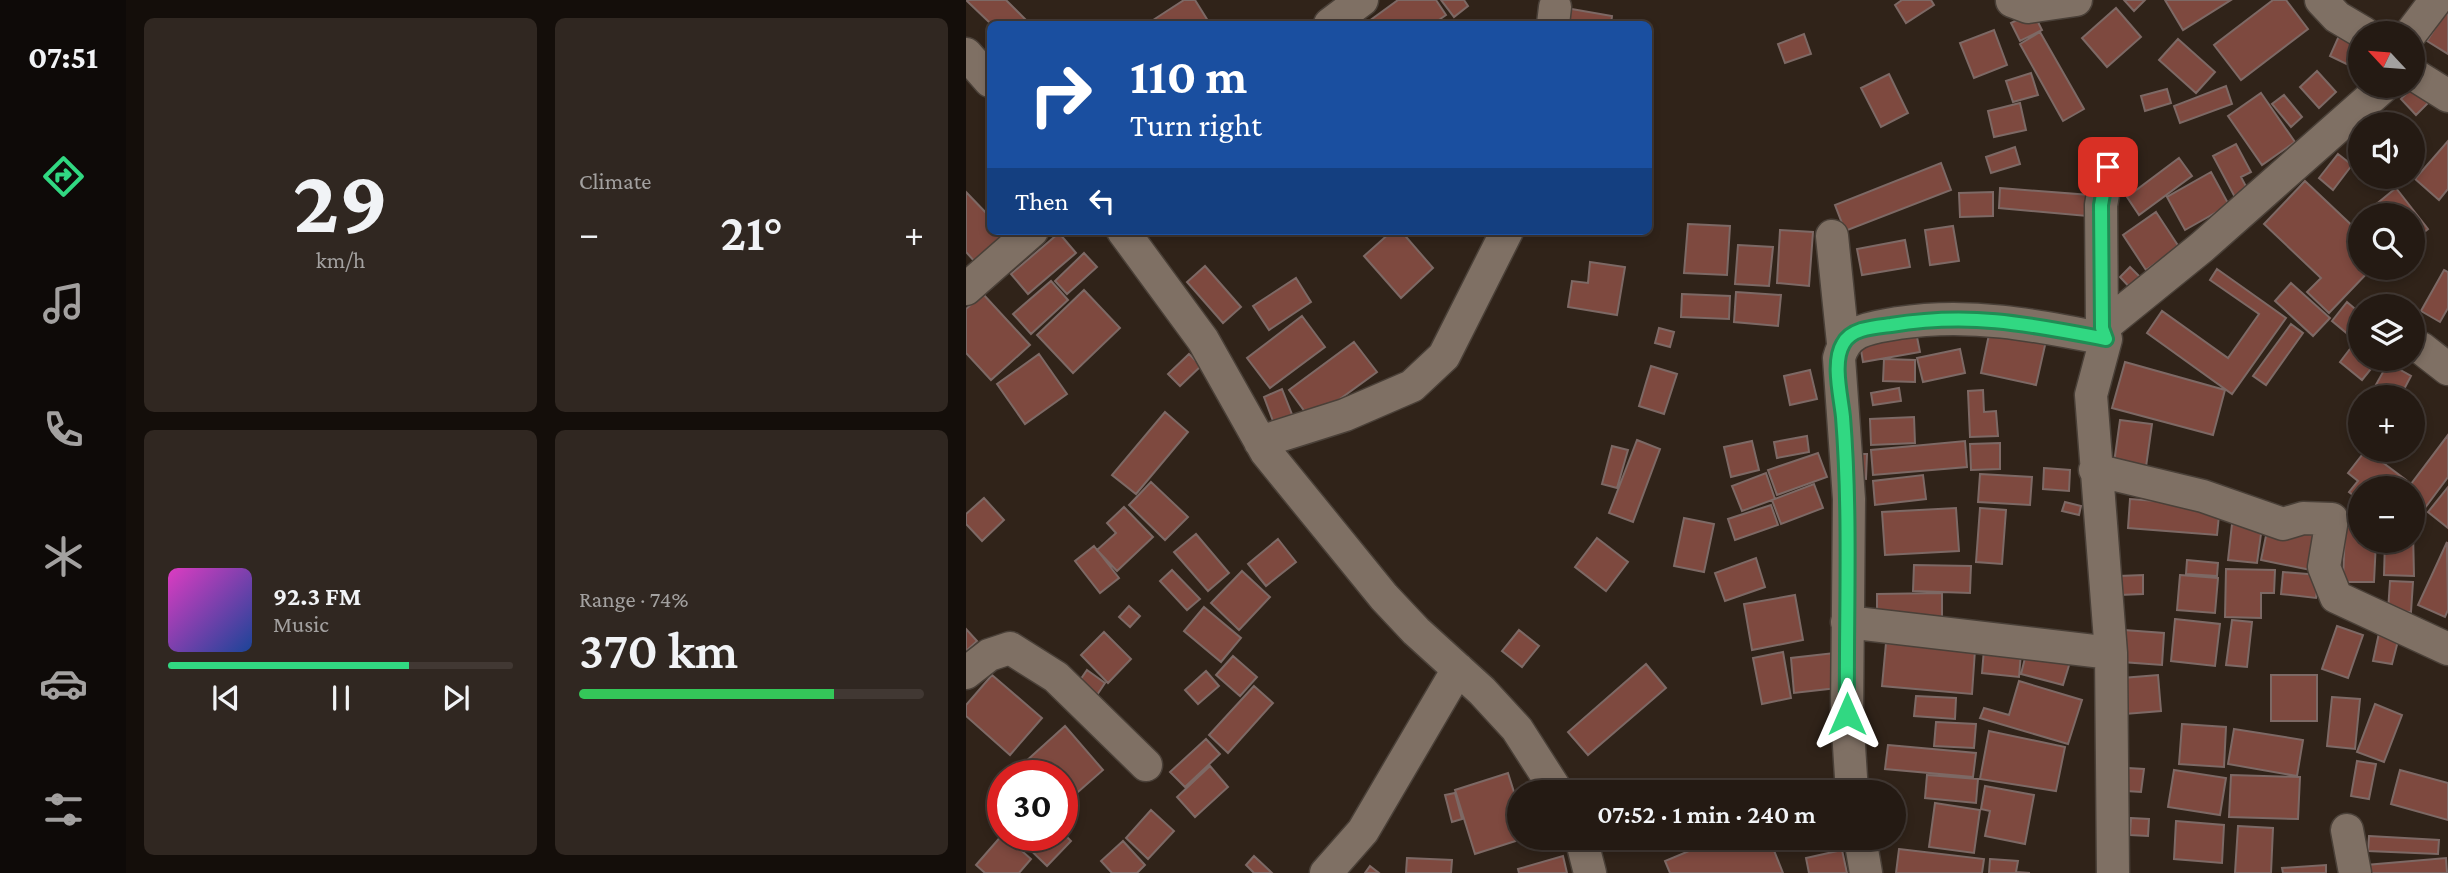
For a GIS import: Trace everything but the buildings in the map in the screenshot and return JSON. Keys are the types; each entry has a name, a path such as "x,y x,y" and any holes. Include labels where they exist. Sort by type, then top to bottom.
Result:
{"street":[{"path":"1334,21 1362,0"},
{"path":"2012,1 2028,7 2076,0"},
{"path":"2322,0 2337,17 2348,24"},
{"path":"2420,21 2436,0"},
{"path":"966,54 987,78"},
{"path":"2426,82 2448,96"},
{"path":"1843,344 1852,335 1869,328 1957,317 2013,321 2104,334 2370,98"},
{"path":"2108,167 2101,205 2104,334 2091,395 2111,653 2113,873"},
{"path":"966,289 1027,235"},
{"path":"1126,235 1203,340 1260,442 1384,597 1517,729 1550,780"},
{"path":"1260,442 1345,415 1412,386 1444,356 1505,235"},
{"path":"1832,236 1843,344 1839,358 1849,499 1847,622 1852,780"},
{"path":"2425,351 2448,369"},
{"path":"2095,470 2203,496 2283,524 2303,517 2332,519 2324,567 2336,597 2448,649"},
{"path":"1847,622 2111,653"},
{"path":"966,673 989,655 1010,648 1056,677 1146,765"},
{"path":"1326,873 1363,831 1458,669"},
{"path":"2347,830 2355,873"},
{"path":"1584,850 1590,873"},
{"path":"1862,850 1866,873"}],"route":[{"path":"1847,714 1849,499 1839,358 1843,344 1852,335 1869,328 1916,320 1957,317 2013,321 2106,339 2102,328 2101,205 2108,167"}]}
